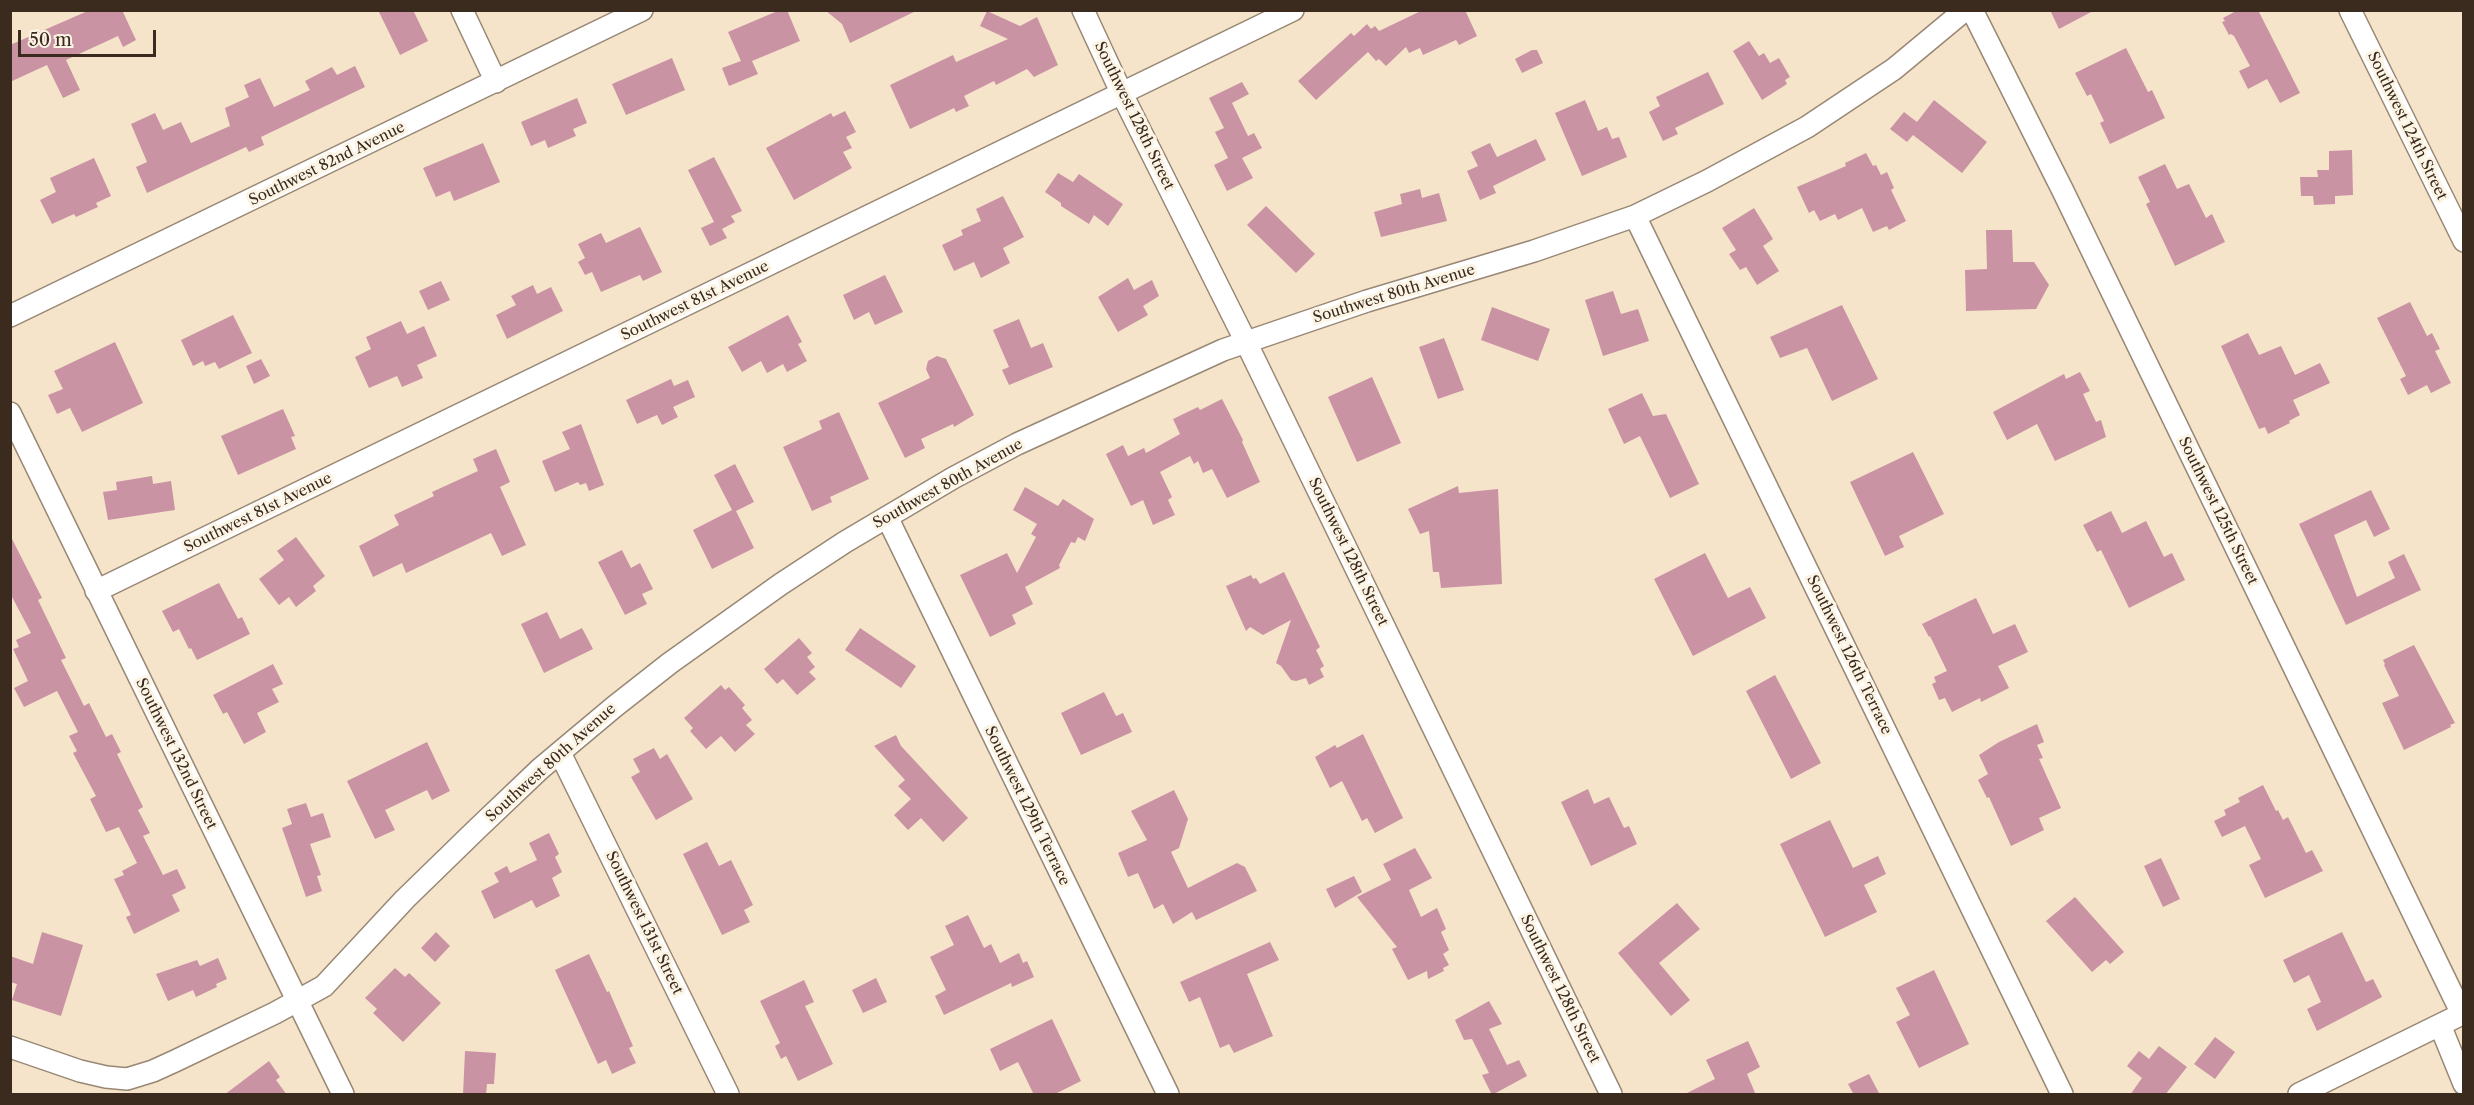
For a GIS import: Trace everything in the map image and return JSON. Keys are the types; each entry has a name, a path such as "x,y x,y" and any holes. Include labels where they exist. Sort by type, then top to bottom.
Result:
{"street":[{"path":"462,10 496,82"},
{"name":"Southwest 82nd Avenue","path":"10,316 642,10"},
{"name":"Southwest 128th Street","path":"1083,10 1611,1095"},
{"name":"Southwest 81st Avenue","path":"96,591 1293,10"},
{"name":"Southwest 80th Avenue","path":"10,1047 93,1084 127,1078 153,1071 324,986 422,884 522,786 614,707 705,638 805,569 887,517 1017,444 1213,355 1367,301 1545,247 1635,216 1707,181 1807,127 1894,69 1965,10"},
{"name":"Southwest 125th Street","path":"1972,10 2068,202 2463,1014"},
{"name":"Southwest 124th Street","path":"2350,10 2463,241"},
{"name":"Southwest 126th Terrace","path":"1635,216 2062,1095"},
{"name":"Southwest 132nd Street","path":"10,413 343,1095"},
{"name":"Southwest 129th Terrace","path":"887,517 1168,1095"},
{"name":"Southwest 131st Street","path":"560,753 728,1095"},
{"path":"2299,1095 2463,1014"},
{"path":"2440,1025 2463,1084"}],"building":[{"path":"90,10 122,10 136,40 123,47 118,36 66,60 80,90 63,98 47,65 10,82 10,45"},
{"path":"378,10 413,10 428,41 400,55"},
{"path":"780,10 787,10 800,41 752,61 758,74 729,86 722,68 741,61 728,32"},
{"path":"825,10 918,10 850,43 842,24"},
{"path":"1423,10 1465,10 1477,36 1459,45 1456,40 1423,55 1420,48 1409,53 1406,47 1386,66 1379,59 1376,61 1368,52 1316,100 1298,81 1351,33 1354,36 1367,24 1371,29 1375,26 1379,31"},
{"path":"2050,10 2095,10 2059,29"},
{"path":"2238,10 2258,10 2300,93 2280,103 2267,79 2248,89 2239,71 2250,66 2234,36 2229,35 2222,22 2225,21 2223,18"},
{"path":"987,11 1020,26 1037,17 1058,65 1034,77 1027,69 996,85 994,81 964,96 969,106 956,112 954,108 910,129 890,85 953,55 956,62 1008,39 980,26"},
{"path":"1749,41 1759,56 1764,53 1770,63 1779,58 1790,77 1785,80 1787,84 1762,100 1733,51"},
{"path":"2126,48 2148,92 2152,90 2165,118 2110,144 2100,123 2104,121 2091,94 2087,96 2075,73"},
{"path":"1532,50 1537,50 1543,63 1522,73 1515,59"},
{"path":"672,58 685,90 626,115 612,84"},
{"path":"355,66 365,87 261,137 264,145 249,152 246,147 147,193 136,167 147,162 131,124 155,113 163,130 181,122 191,143 230,126 225,108 249,97 244,85 260,78 274,107 310,90 305,81 332,67 337,75"},
{"path":"1708,72 1724,104 1675,128 1678,134 1663,141 1649,112 1660,106 1656,97"},
{"path":"1242,82 1249,94 1232,103 1248,136 1254,133 1262,148 1242,158 1253,178 1227,191 1214,165 1228,158 1215,132 1224,128 1209,98"},
{"path":"577,98 587,123 573,129 576,136 548,148 545,140 531,146 521,122"},
{"path":"1585,100 1598,131 1607,127 1612,139 1619,137 1627,157 1582,176 1555,113"},
{"path":"1934,100 1987,142 1962,173 1913,135 1907,142 1890,129 1904,112 1917,122"},
{"path":"845,111 856,132 846,137 852,148 843,152 852,168 794,200 766,148 831,113 833,117"},
{"path":"1536,139 1546,160 1493,186 1496,193 1480,200 1467,171 1478,166 1471,152 1490,143 1497,157"},
{"path":"483,143 500,182 454,201 450,191 436,197 423,168"},
{"path":"2352,150 2353,195 2335,196 2335,204 2314,205 2313,196 2301,196 2300,177 2318,177 2317,170 2329,170 2329,151"},
{"path":"1866,153 1881,175 1887,172 1894,188 1891,190 1906,221 1889,230 1887,226 1873,232 1862,208 1838,220 1835,214 1820,221 1814,210 1809,213 1797,187 1846,166 1845,163"},
{"path":"714,157 742,211 731,216 735,222 722,229 727,238 710,246 701,228 714,222 688,170"},
{"path":"94,158 111,196 96,203 98,207 52,224 40,200 56,192 50,178"},
{"path":"2165,164 2177,189 2189,184 2206,218 2212,214 2225,242 2175,266 2146,204 2150,202 2138,177"},
{"path":"1058,173 1073,182 1079,174 1123,204 1108,226 1094,215 1089,224 1061,206 1061,203 1045,192"},
{"path":"1420,189 1422,198 1439,193 1447,221 1381,237 1374,212 1402,204 1400,194"},
{"path":"1003,196 1024,237 1003,248 1010,263 981,278 974,262 954,271 942,245 963,235 961,230 981,221 976,209"},
{"path":"1266,206 1315,254 1296,273 1247,225"},
{"path":"1754,208 1773,239 1763,246 1779,271 1757,285 1746,267 1740,270 1729,254 1736,250 1722,228"},
{"path":"640,227 662,272 643,281 640,275 601,292 592,272 585,275 578,262 585,258 578,244 601,233 606,243"},
{"path":"1986,230 2012,230 2013,262 2034,262 2049,285 2036,309 1966,311 1965,270 1987,269"},
{"path":"885,275 903,312 875,325 869,312 854,320 843,295"},
{"path":"1128,278 1134,290 1152,280 1159,296 1143,306 1148,315 1118,332 1098,297"},
{"path":"441,281 450,300 428,310 419,291"},
{"path":"533,285 537,294 551,287 563,311 507,339 496,315 516,305 511,296"},
{"path":"1613,291 1621,314 1638,309 1649,341 1603,356 1585,300"},
{"path":"2410,302 2427,336 2432,333 2440,349 2435,351 2451,383 2431,393 2427,385 2408,395 2400,379 2406,376 2377,318"},
{"path":"1842,305 1878,379 1832,401 1807,348 1780,358 1770,337"},
{"path":"1492,307 1550,329 1538,361 1481,340"},
{"path":"233,315 252,353 219,369 215,362 205,366 203,361 193,366 181,340"},
{"path":"788,315 802,342 798,344 807,361 787,372 783,364 767,373 761,361 742,372 728,347"},
{"path":"1019,319 1031,348 1043,343 1053,367 1009,385 1002,370 1009,367 993,330"},
{"path":"401,321 407,334 424,326 437,356 417,365 423,378 402,387 397,376 369,388 355,357 371,349 366,337"},
{"path":"2248,333 2259,355 2281,346 2295,375 2320,363 2330,383 2293,400 2300,415 2268,434 2265,427 2259,429 2221,346"},
{"path":"1444,338 1464,390 1438,399 1419,347"},
{"path":"115,342 143,403 82,432 70,408 57,414 48,395 63,389 54,371"},
{"path":"937,356 946,359 974,415 954,427 953,424 921,439 925,448 905,458 878,403 930,378 926,369 928,361"},
{"path":"261,359 270,376 254,384 246,366"},
{"path":"2080,372 2090,391 2083,394 2096,422 2101,420 2106,437 2055,461 2037,424 2007,440 1993,412 2064,374 2066,379"},
{"path":"1372,377 1401,443 1357,462 1328,397"},
{"path":"671,379 674,386 688,380 695,397 673,407 678,417 662,425 657,415 637,424 626,400"},
{"path":"1642,393 1653,416 1666,414 1699,484 1670,498 1640,436 1624,444 1608,409"},
{"path":"1222,399 1243,440 1260,482 1227,498 1212,469 1203,473 1198,461 1194,464 1190,456 1160,472 1172,497 1168,500 1175,515 1153,525 1143,500 1131,506 1106,454 1123,445 1128,456 1144,448 1146,453 1180,434 1173,419 1198,407 1200,410"},
{"path":"283,409 295,436 291,437 296,449 238,475 221,436"},
{"path":"839,412 869,479 830,497 832,502 812,511 783,447 822,429 819,421"},
{"path":"581,424 604,485 589,491 586,483 580,485 578,482 555,492 542,461 570,449 562,432"},
{"path":"496,449 510,482 500,487 526,545 502,556 491,533 406,573 402,563 373,577 359,546 399,525 394,515 434,496 432,492 478,471 473,459"},
{"path":"1913,452 1944,514 1899,536 1904,547 1885,556 1850,482"},
{"path":"735,464 754,502 736,511 754,548 712,569 693,530 732,510 714,475"},
{"path":"152,476 153,484 171,481 175,510 108,520 103,492 117,490 116,482"},
{"path":"1458,486 1459,493 1498,489 1502,584 1441,588 1439,572 1433,572 1429,531 1420,534 1408,509"},
{"path":"1025,487 1058,506 1063,499 1094,519 1085,541 1078,537 1075,543 1071,542 1059,565 1060,568 1025,587 1033,604 1012,615 1016,624 990,637 960,575 1007,553 1017,573 1036,537 1031,534 1037,524 1013,510"},
{"path":"2371,490 2390,529 2374,537 2366,520 2334,535 2357,597 2395,578 2388,562 2404,554 2421,590 2346,625 2299,524"},
{"path":"2111,511 2122,533 2146,521 2164,557 2172,553 2185,580 2129,608 2101,550 2097,552 2083,525"},
{"path":"10,535 42,598 38,600 66,658 61,660 84,706 89,703 106,737 112,734 121,752 117,754 143,807 138,810 150,833 143,836 163,875 177,869 186,888 172,895 180,911 134,934 126,917 131,915 114,879 124,875 122,871 137,863 119,827 106,832 90,799 96,796 73,753 77,751 69,736 78,732 57,691 24,707 14,688 28,681 13,649 19,647 16,640 31,633 10,593"},
{"path":"296,537 325,576 313,586 316,591 296,607 289,597 279,605 259,579 284,560 277,551"},
{"path":"622,550 631,568 640,563 653,589 642,594 647,604 625,615 598,562"},
{"path":"1705,553 1728,598 1750,587 1766,618 1693,656 1654,579"},
{"path":"1284,572 1320,647 1316,650 1324,666 1320,669 1324,677 1309,685 1306,678 1291,680 1276,663 1291,620 1263,635 1250,627 1246,631 1226,586 1251,575 1260,584"},
{"path":"219,583 238,619 242,617 250,634 197,660 179,629 173,632 162,611"},
{"path":"1976,598 1993,634 2015,624 2028,652 1998,666 2009,688 1981,702 1980,698 1952,712 1945,698 1939,700 1932,684 1936,682 1934,677 1947,671 1922,624"},
{"path":"547,612 560,639 582,628 593,649 544,673 521,624"},
{"path":"860,628 916,666 901,688 845,650"},
{"path":"799,638 812,653 807,657 815,667 809,672 816,679 797,695 783,679 777,684 764,669"},
{"path":"2414,645 2455,723 2404,750 2382,703 2399,696 2383,660"},
{"path":"273,664 283,684 272,689 279,702 257,713 266,732 244,744 227,712 223,714 213,695"},
{"path":"1775,675 1821,763 1791,779 1746,691"},
{"path":"721,685 725,690 729,687 745,705 742,708 752,720 746,725 755,734 735,752 721,736 706,749 690,731 693,728 684,718"},
{"path":"1104,692 1116,716 1123,713 1132,732 1081,755 1061,713"},
{"path":"2037,724 2044,742 2037,745 2043,758 2039,759 2061,808 2039,818 2044,830 2011,846 1989,797 1987,798 1978,780 1988,774 1979,755 1999,742"},
{"path":"1363,734 1403,818 1375,833 1367,818 1362,821 1342,781 1330,788 1315,757 1335,745 1337,748"},
{"path":"896,735 901,746 968,818 943,842 921,818 908,830 894,815 911,799 898,786 905,780 874,746"},
{"path":"427,742 450,791 432,800 427,790 385,810 395,830 375,839 347,781"},
{"path":"654,748 660,759 667,754 693,799 656,820 631,777 640,772 633,759"},
{"path":"2263,785 2276,811 2278,810 2283,820 2288,817 2306,853 2312,850 2323,871 2265,898 2249,865 2261,859 2245,826 2222,837 2214,821 2226,815 2224,810 2240,802 2238,798"},
{"path":"1588,789 1594,804 1609,797 1624,828 1629,826 1637,844 1591,866 1561,802"},
{"path":"1174,790 1188,819 1179,848 1171,852 1188,888 1237,863 1245,867 1257,891 1196,920 1192,912 1173,924 1163,904 1154,909 1138,873 1128,877 1118,853 1147,840 1131,811"},
{"path":"306,803 311,817 323,813 331,837 310,844 321,875 317,876 322,891 306,897 282,828 292,824 287,809"},
{"path":"1830,820 1853,868 1878,856 1886,874 1864,885 1877,912 1825,937 1780,844"},
{"path":"549,833 559,854 555,857 562,872 552,878 560,896 536,908 532,900 494,919 481,891 499,882 494,873 507,866 510,873 537,860 529,843"},
{"path":"707,842 719,866 731,860 753,905 744,910 750,922 722,935 683,854"},
{"path":"1415,848 1432,878 1409,890 1421,917 1437,908 1446,929 1441,932 1449,950 1443,954 1449,965 1443,968 1444,971 1428,979 1427,971 1408,980 1392,949 1397,947 1357,897 1391,880 1383,864"},
{"path":"2161,858 2180,899 2163,907 2144,866"},
{"path":"1354,876 1362,892 1335,908 1326,889"},
{"path":"2075,897 2124,952 2110,964 2106,960 2092,972 2046,921"},
{"path":"1677,903 1700,929 1659,963 1690,1000 1671,1016 1618,953"},
{"path":"968,915 984,948 991,944 1000,963 1019,953 1023,963 1027,961 1034,977 1012,987 1011,983 944,1015 935,996 946,990 930,957 954,945 945,926"},
{"path":"42,932 83,945 61,1016 12,1000 17,984 10,982 10,956 33,964"},
{"path":"436,932 450,946 435,962 421,948"},
{"path":"2342,932 2366,982 2373,979 2382,997 2317,1031 2307,1009 2321,1002 2309,975 2294,983 2283,960"},
{"path":"1270,942 1279,960 1247,974 1273,1036 1234,1053 1229,1044 1220,1048 1200,997 1189,1002 1180,982"},
{"path":"589,954 607,992 609,991 633,1046 629,1048 636,1063 612,1074 606,1060 598,1064 555,970"},
{"path":"218,958 227,979 216,984 217,987 196,997 193,990 168,1001 156,974 197,960 200,966"},
{"path":"395,968 405,977 409,973 441,1003 403,1042 373,1013 377,1009 365,998"},
{"path":"1934,970 1969,1044 1919,1068 1896,1022 1910,1015 1896,988"},
{"path":"876,978 887,1002 863,1013 852,990"},
{"path":"804,980 814,1002 805,1006 833,1064 798,1081 786,1056 781,1059 775,1046 780,1043 760,1001"},
{"path":"1489,1001 1502,1024 1489,1029 1507,1065 1519,1060 1527,1076 1492,1095 1482,1075 1489,1073 1472,1039 1464,1040 1455,1020"},
{"path":"1052,1019 1081,1081 1053,1095 1034,1095 1018,1062 1000,1071 990,1049"},
{"path":"2215,1037 2235,1052 2215,1079 2194,1064"},
{"path":"1748,1041 1760,1067 1747,1074 1756,1095 1683,1095 1715,1079 1706,1060"},
{"path":"2159,1046 2187,1067 2165,1095 2130,1095 2142,1078 2127,1066 2139,1051 2149,1059"},
{"path":"465,1051 496,1053 494,1084 487,1084 486,1095 463,1095"},
{"path":"269,1061 280,1077 276,1080 287,1095 224,1095"},
{"path":"1869,1074 1880,1095 1854,1095 1848,1084"}]}
